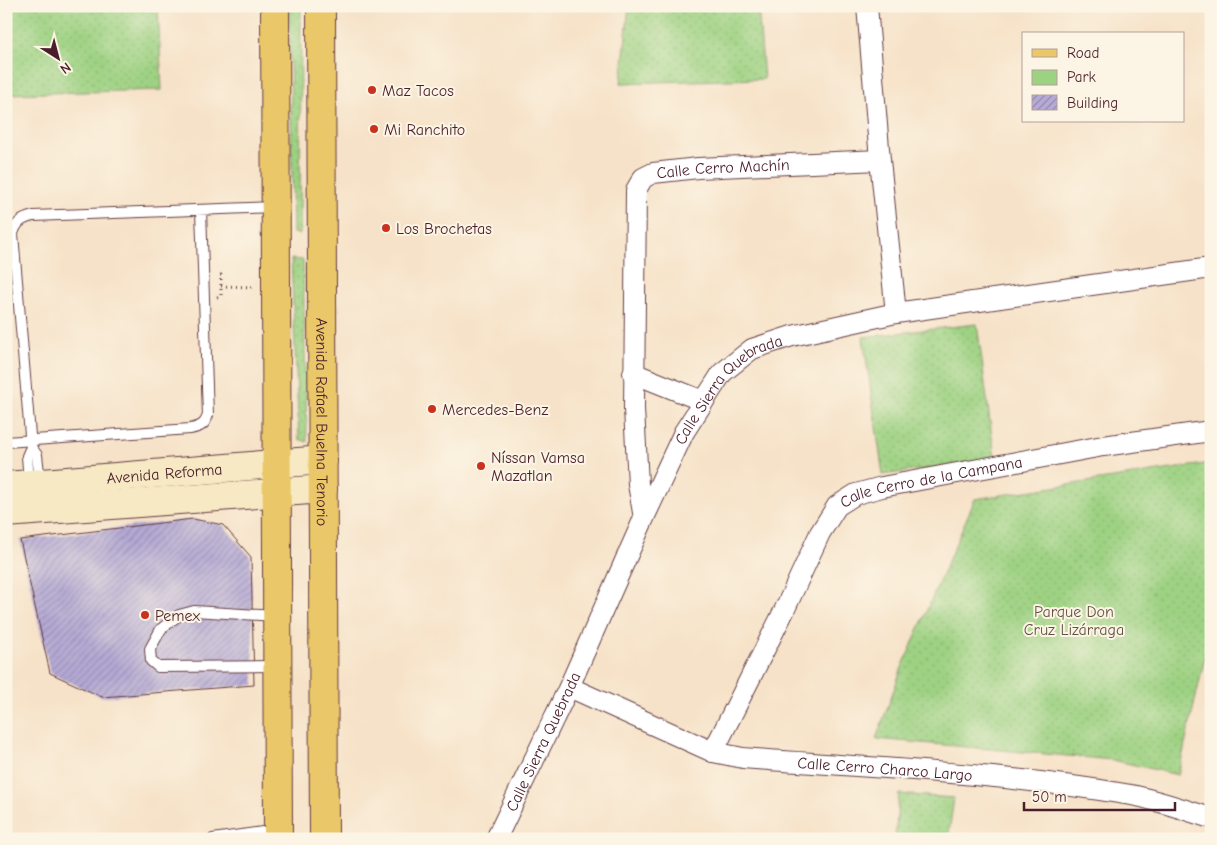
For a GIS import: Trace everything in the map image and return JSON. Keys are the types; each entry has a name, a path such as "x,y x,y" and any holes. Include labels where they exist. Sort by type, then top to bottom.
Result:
{"main road":[{"path":"275,6 278,834"},
{"name":"Avenida Rafael Buelna Tenorio","path":"321,6 324,839"},
{"name":"Avenida Reforma","path":"25,485 323,460"},
{"name":"Avenida Reforma","path":"6,513 323,489"}],"street":[{"path":"868,6 880,160 896,313"},
{"name":"Calle Cerro Machín","path":"644,518 638,484 633,373 636,190 642,178 654,173 698,168 880,160"},
{"name":"Calle Sierra Quebrada","path":"498,838 569,687 684,432 722,373 752,349 792,336 896,313 1211,268"},
{"path":"633,373 703,401"},
{"name":"Calle Cerro de la Campana","path":"713,752 784,611 820,533 836,506 856,494 882,486 1103,446 1211,431"},
{"name":"Calle Cerro Charco Largo","path":"569,687 713,752 743,758 948,773 1056,784 1132,795 1211,818"}],"lane":[{"path":"25,485 37,455 31,444 12,234 20,221 32,216 275,207"},
{"path":"6,442 31,444 190,429 202,426 208,415 201,210"},
{"path":"277,616 194,611 179,615 161,629 150,649 151,661 158,667 277,666"},
{"path":"213,839 278,834"}],"path":[{"path":"221,286 275,288"}],"green space":[{"path":"6,6 158,6 162,90 6,94"},
{"path":"289,6 301,6 300,234 293,233"},
{"path":"629,6 758,6 764,79 621,83"},
{"path":"291,259 303,260 307,442 299,439"},
{"path":"977,324 995,459 883,475 863,337"},
{"name":"Parque Don Cruz Lizárraga","path":"1211,463 1211,631 1178,775 1113,760 876,739 901,670 975,499"},
{"path":"899,794 954,798 948,839 895,839"}],"building":[{"name":"Pemex","path":"193,519 223,525 251,557 254,685 102,697 50,673 20,540"}],"place":[{"name":"Maz Tacos","path":"372,90"},
{"name":"Mi Ranchito","path":"374,129"},
{"name":"Los Brochetas","path":"386,228"},
{"name":"Mercedes-Benz","path":"432,409"},
{"name":"Níssan Vamsa Mazatlan","path":"481,466"},
{"name":"Pemex","path":"145,615"}]}
